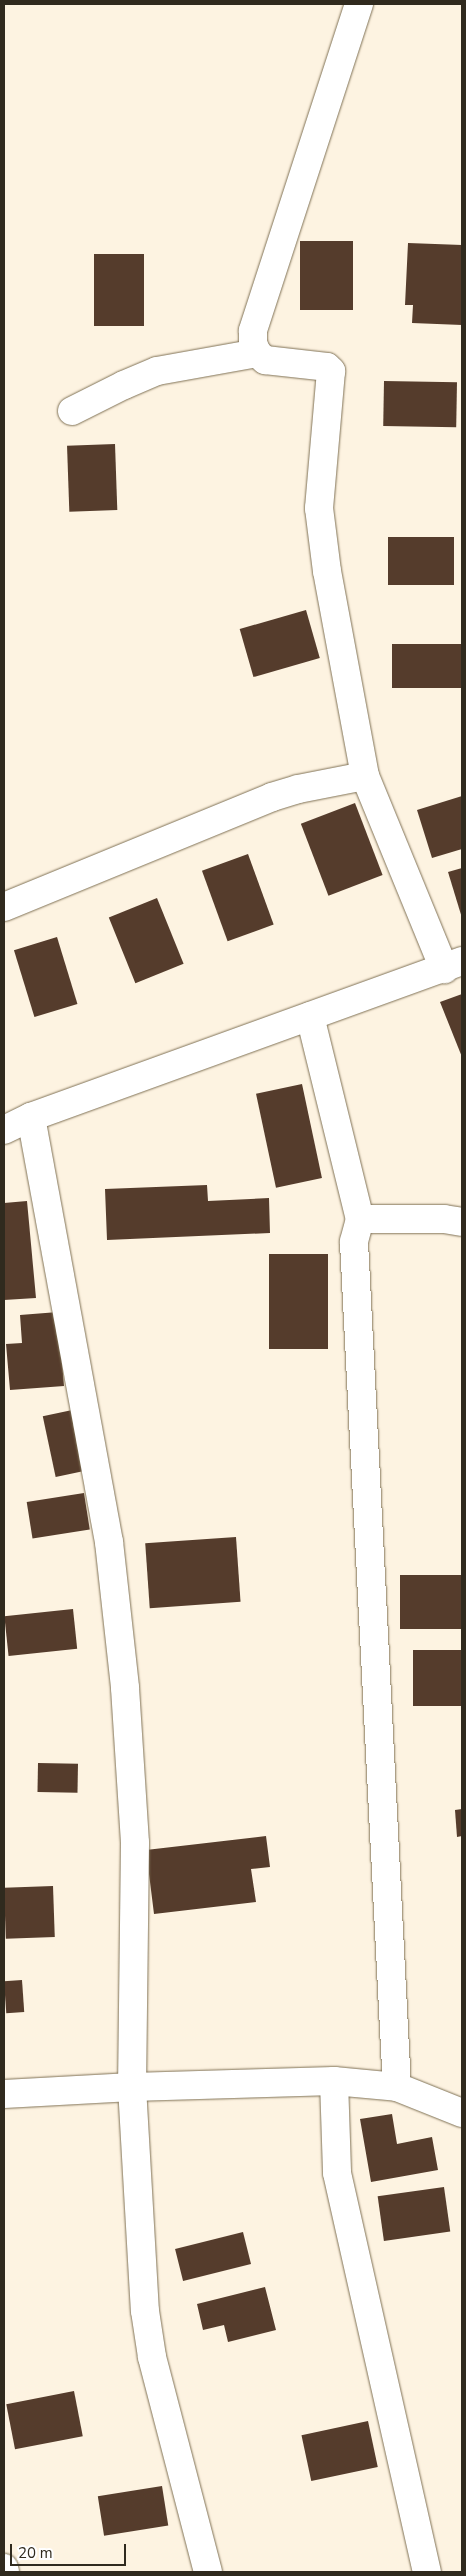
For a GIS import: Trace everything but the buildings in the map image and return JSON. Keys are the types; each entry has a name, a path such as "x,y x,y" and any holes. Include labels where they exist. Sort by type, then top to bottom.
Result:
{"street":[{"path":"4,1130 31,1117 453,965 365,776 327,571 319,508 331,371 327,367 265,360 257,353 252,331 359,4"},
{"path":"72,411 157,371 257,353"},
{"path":"4,907 272,798 298,789 365,776"},
{"path":"310,1016 360,1219 354,1242 396,2087"},
{"path":"31,1117 108,1542 124,1678 136,1843 132,2087 146,2311 152,2357 208,2572"},
{"path":"360,1219 444,1219 462,1222"},
{"path":"334,2081 338,2180 427,2572"},
{"path":"4,2094 132,2087 334,2081 396,2087 462,2113"},
{"path":"4,2568 5,2572"}]}
